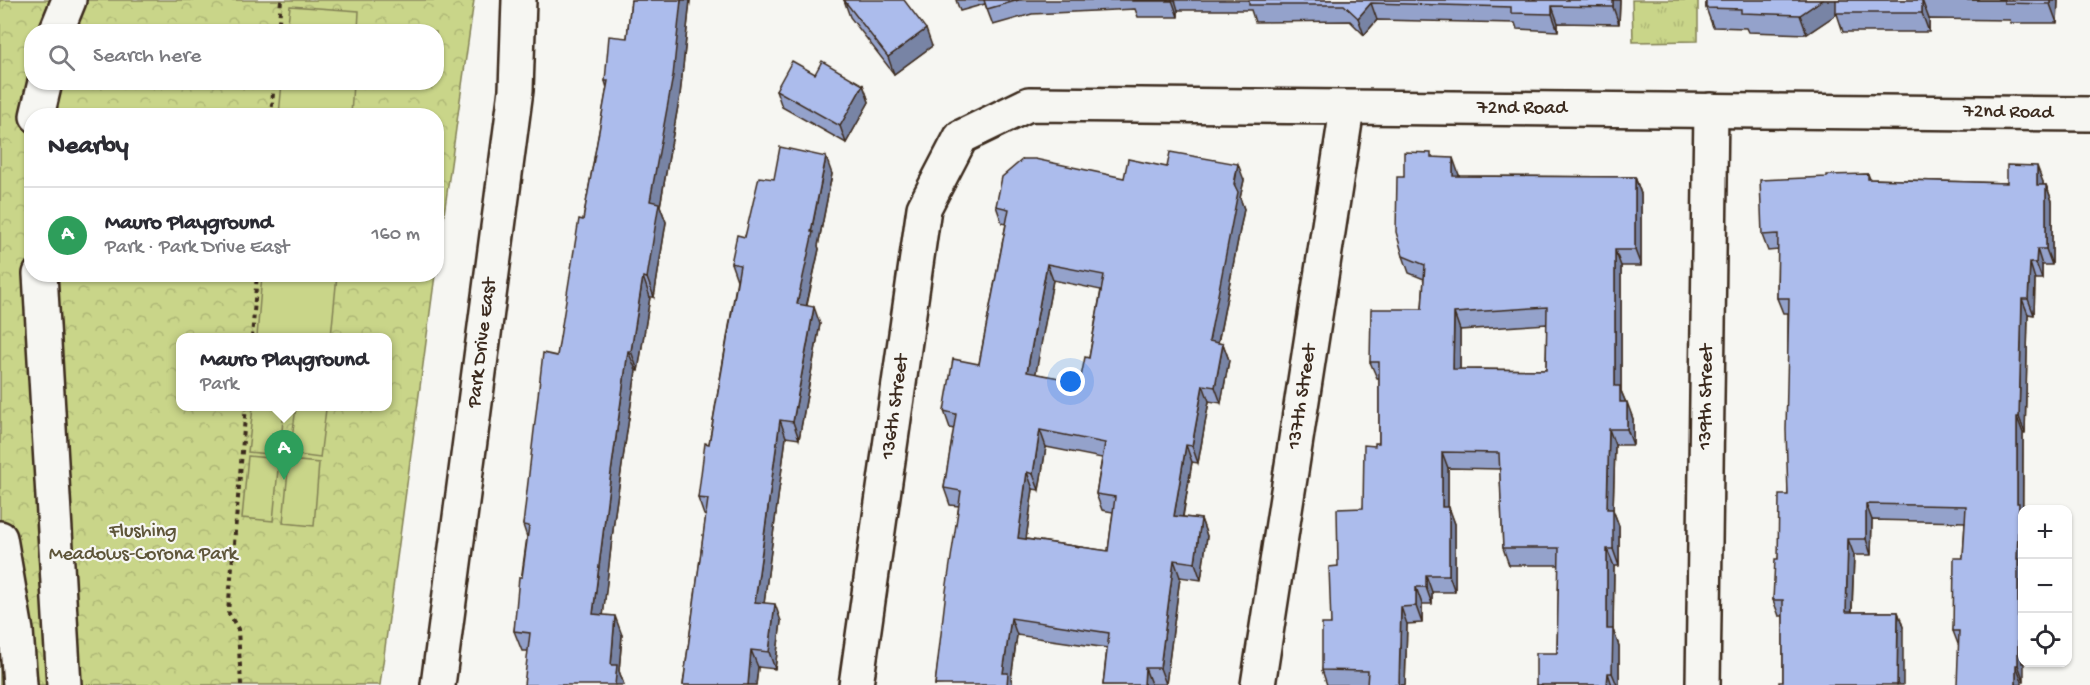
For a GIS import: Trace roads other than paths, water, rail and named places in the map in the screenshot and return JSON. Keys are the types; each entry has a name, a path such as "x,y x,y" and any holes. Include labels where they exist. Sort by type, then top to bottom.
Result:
{"main road":[{"path":"59,24 69,0"},
{"name":"Park Drive East","path":"438,685 516,90 519,0"},
{"path":"39,108 43,90"},
{"name":"72nd Road","path":"961,137 1029,105 2090,114"},
{"name":"137th Street","path":"1258,685 1347,109"},
{"name":"139th Street","path":"1703,685 1711,110"},
{"name":"136th Street","path":"856,685 924,208 961,137"},
{"path":"40,282 64,685"},
{"path":"0,538 16,631 20,685"}],"place":[{"name":"Mauro Playground","path":"284,480"}],"park label":[{"name":"Flushing Meadows-Corona Park","path":"143,544"}]}
